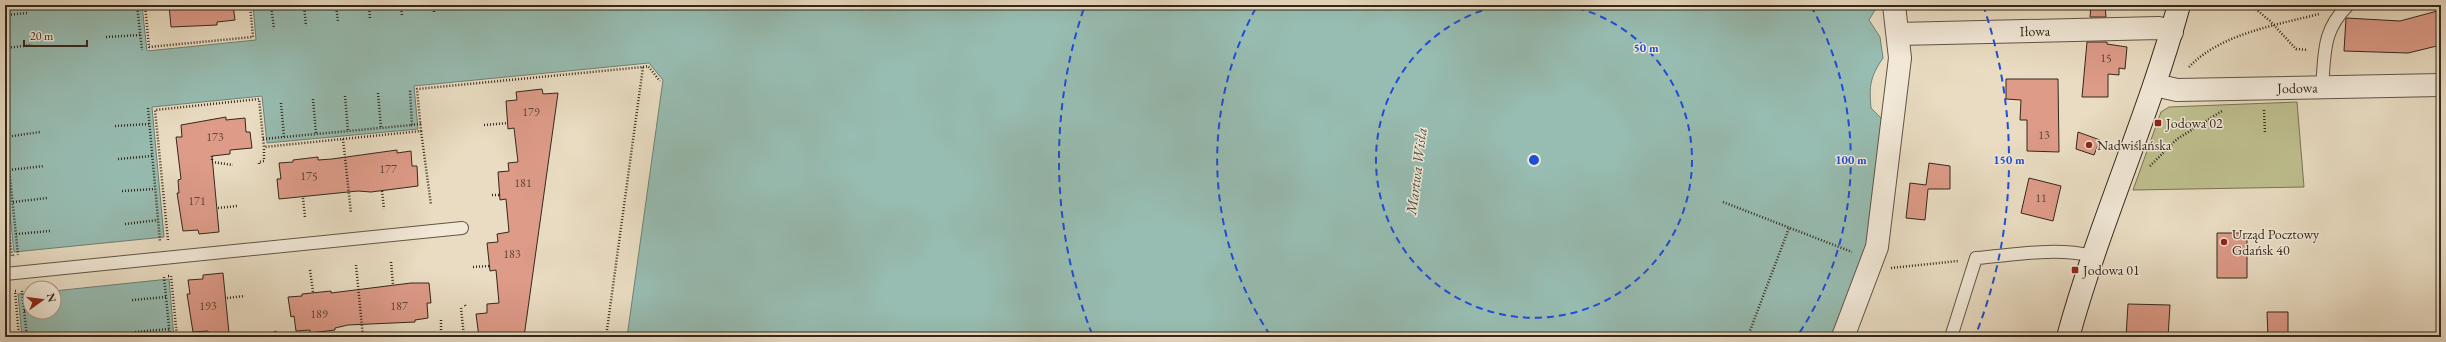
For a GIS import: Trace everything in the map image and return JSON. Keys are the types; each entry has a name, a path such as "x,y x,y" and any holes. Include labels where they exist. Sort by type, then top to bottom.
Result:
{"street":[{"path":"1843,337 1877,246 1899,66 1898,34 1894,5"},
{"path":"2068,337 2093,256 2155,85 2179,5"},
{"name":"Iłowa","path":"1898,34 2159,28 2172,32"},
{"name":"Jodowa","path":"2155,85 2177,90 2441,85"}],"lane":[{"path":"2322,87 2326,37 2338,15 2346,6"},
{"path":"5,274 462,228"},
{"path":"1951,337 1976,258 2049,252 2071,252 2093,256"}],"path":[{"path":"137,5 142,50"},
{"path":"145,5 149,47 253,37 250,5"},
{"path":"271,5 274,29"},
{"path":"304,5 306,26"},
{"path":"336,5 338,22"},
{"path":"369,5 370,19"},
{"path":"401,5 402,16"},
{"path":"434,5 434,13"},
{"path":"466,5 466,10"},
{"path":"2251,5 2274,25 2296,49"},
{"path":"2186,70 2200,56 2233,39 2274,25 2346,6"},
{"path":"5,15 28,13"},
{"path":"106,37 140,35"},
{"path":"5,48 32,45"},
{"path":"431,205 419,124 417,89 648,66 660,81"},
{"path":"606,337 643,67"},
{"path":"410,90 412,125"},
{"path":"378,93 381,128"},
{"path":"345,96 348,131"},
{"path":"313,99 316,134"},
{"path":"152,242 168,240 155,110 259,100 265,139 264,161 259,162 260,164"},
{"path":"281,103 283,138"},
{"path":"2264,106 2265,133"},
{"path":"148,108 160,240"},
{"path":"2146,170 2177,139 2226,108"},
{"path":"484,125 508,123"},
{"path":"115,126 149,124"},
{"path":"265,139 419,124"},
{"path":"5,129 18,253"},
{"path":"264,147 421,131"},
{"path":"6,137 40,132"},
{"path":"343,139 351,213"},
{"path":"118,159 152,156"},
{"path":"212,156 212,162 233,164"},
{"path":"9,170 44,166"},
{"path":"122,191 155,189"},
{"path":"382,191 384,209"},
{"path":"492,195 500,194"},
{"path":"5,195 12,256 18,253 26,254"},
{"path":"13,202 47,198"},
{"path":"303,198 305,217"},
{"path":"1723,202 1891,268 1976,258"},
{"path":"218,208 237,206"},
{"path":"125,224 158,222"},
{"path":"1748,336 1789,228"},
{"path":"16,236 50,231"},
{"path":"391,262 393,285"},
{"path":"356,265 363,337"},
{"path":"473,267 489,266"},
{"path":"310,270 313,292"},
{"path":"157,277 164,278 171,276 177,337"},
{"path":"164,278 170,337"},
{"path":"19,337 15,292 22,292"},
{"path":"132,300 166,296"},
{"path":"227,298 245,296"},
{"path":"461,308 464,337"},
{"path":"405,337 441,335 441,319"},
{"path":"25,320 27,337"},
{"path":"135,332 169,329"},
{"path":"275,331 276,334 281,334 282,337"},
{"path":"469,337 479,336"}],"green space":[{"path":"2297,102 2304,187 2133,190 2161,112 2169,107"}],"water":[{"name":"Martwa Wisła","path":"5,5 142,5 147,51 256,40 253,5 1878,5 1869,20 1880,37 1883,58 1875,71 1871,82 1870,100 1871,108 1882,119 1870,243 1835,337 627,337 663,80 649,63 414,86 418,129 267,143 262,96 152,107 164,237 14,252 5,169"},
{"path":"169,279 174,337 22,337 18,294 22,294 22,320 62,320 62,290"}],"building":[{"path":"169,5 233,5 235,20 217,22 217,25 171,27"},
{"path":"2091,5 2105,5 2106,17 2090,17"},
{"path":"2441,10 2441,45 2408,53 2344,51 2346,18 2400,21"},
{"path":"2087,42 2107,42 2107,44 2127,47 2125,69 2119,68 2119,75 2108,74 2108,97 2082,97"},
{"path":"2006,79 2058,79 2059,152 2027,151 2027,120 2020,120 2021,100 2006,99"},
{"path":"542,89 543,94 558,93 524,337 479,337 476,314 487,313 487,304 499,303 496,270 490,271 487,243 498,242 497,234 509,232 506,199 500,200 498,172 509,171 508,163 518,162 514,128 508,129 506,101 517,100 516,92"},
{"path":"226,117 226,120 245,118 246,132 250,132 252,148 230,150 230,154 212,156 219,232 199,234 198,230 183,231 177,193 179,193 178,180 181,179 176,137 182,137 181,125"},
{"name":"Nadwiślańska","path":"2078,132 2100,140 2094,155 2076,149"},
{"path":"397,150 397,153 411,151 412,166 417,166 418,186 371,192 358,191 279,199 277,179 281,179 279,163 318,157 318,160 332,159"},
{"path":"1929,163 1950,166 1950,189 1928,189 1925,220 1906,218 1910,183 1926,185"},
{"path":"2029,178 2061,186 2053,221 2021,213"},
{"path":"2217,233 2247,233 2247,278 2217,278"},
{"path":"223,273 229,333 208,336 208,331 193,332 187,294 190,294 188,280 203,279 203,275"},
{"path":"411,283 429,283 431,303 427,303 428,318 415,320 415,322 348,325 335,328 335,330 310,333 310,330 296,331 294,316 291,317 288,297 302,296 302,294 331,291 331,293"},
{"path":"2128,304 2170,305 2168,337 2126,337"},
{"path":"2267,312 2288,312 2288,337 2268,337"}],"place":[{"name":"Jodowa 02","path":"2158,123"},
{"name":"Nadwiślańska","path":"2089,145"},
{"name":"Urząd Pocztowy Gdańsk 40","path":"2224,242"},
{"name":"Jodowa 01","path":"2075,270"}]}
